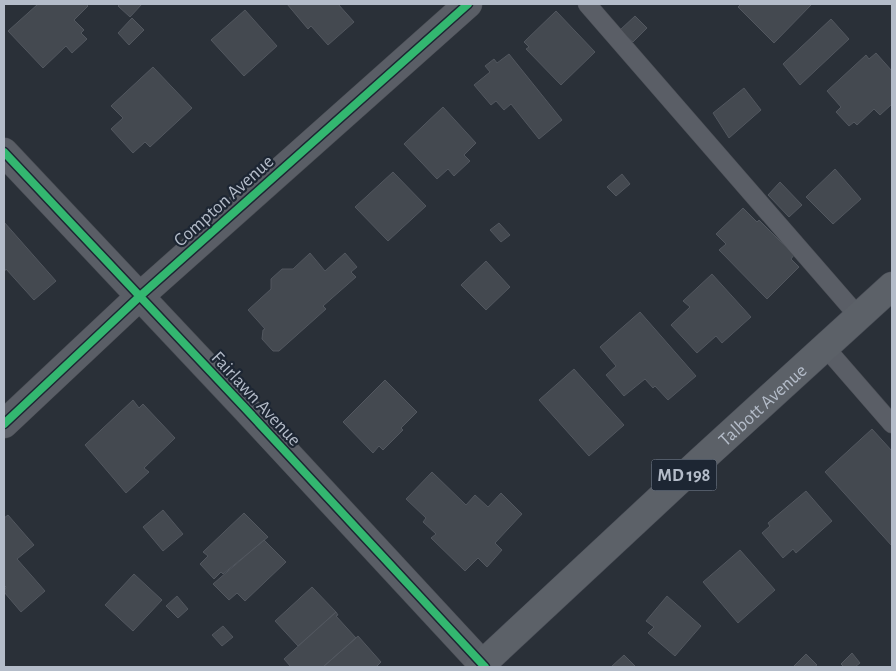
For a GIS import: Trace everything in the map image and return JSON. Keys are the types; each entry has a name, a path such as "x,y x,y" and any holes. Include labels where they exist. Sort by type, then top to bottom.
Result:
{"main road":[{"name":"Talbott Avenue","path":"482,666 699,462 892,286"}],"street":[{"name":"Compton Avenue","path":"4,424 139,297 468,4"},
{"name":"Fairlawn Avenue","path":"4,152 244,407 482,666"}],"lane":[{"path":"587,4 859,317"},
{"path":"825,347 892,424"}],"building":[{"path":"38,4 86,4 88,6 74,20 84,30 81,33 87,39 72,53 66,46 43,68 8,31"},
{"path":"120,4 142,4 130,17 118,6"},
{"path":"287,4 338,4 354,22 328,45 311,26 308,29"},
{"path":"738,4 812,4 774,43 738,7 740,5"},
{"path":"245,10 277,46 244,76 211,40"},
{"path":"556,11 595,52 561,85 526,49 529,47 524,42"},
{"path":"635,16 647,28 633,42 620,30"},
{"path":"132,18 144,30 129,45 118,33"},
{"path":"831,19 849,39 800,85 783,64"},
{"path":"876,53 892,71 892,104 880,115 874,109 857,125 854,122 849,126 836,112 841,107 827,91 866,55 869,59"},
{"path":"509,54 562,120 539,139 511,104 504,110 496,101 491,105 474,85 490,72 485,66 494,59 497,63"},
{"path":"153,67 192,108 150,147 145,142 133,153 111,129 123,118 111,106"},
{"path":"744,88 761,110 729,138 713,113"},
{"path":"443,107 476,143 464,155 470,161 454,176 448,169 437,179 404,144"},
{"path":"835,169 861,199 833,224 806,197"},
{"path":"393,172 426,206 388,241 355,207"},
{"path":"622,174 630,184 616,196 607,187"},
{"path":"780,182 802,205 789,217 768,195"},
{"path":"743,208 757,222 759,220 794,255 791,259 799,267 767,299 719,250 726,244 716,234"},
{"path":"4,222 56,281 34,300 6,269 4,272"},
{"path":"499,223 510,235 501,242 490,230"},
{"path":"310,253 325,271 345,253 357,267 351,272 356,277 323,306 326,309 279,351 273,351 262,339 263,330 265,329 248,310 271,289 271,279 282,269 293,269"},
{"path":"486,261 510,287 486,310 461,285"},
{"path":"712,274 751,317 722,343 716,336 697,353 671,325 690,307 683,301"},
{"path":"640,312 696,376 668,400 655,386 653,388 645,379 624,396 606,375 616,366 600,347"},
{"path":"574,369 624,425 589,456 539,400"},
{"path":"385,380 417,412 401,428 403,430 383,450 379,446 373,453 343,422"},
{"path":"133,400 139,408 143,404 175,438 144,468 149,472 126,493 85,445"},
{"path":"872,429 892,451 892,546 825,472"},
{"path":"432,472 466,505 475,495 488,507 501,493 522,514 495,543 502,550 487,567 478,558 465,571 431,538 436,534 423,522 426,518 406,499"},
{"path":"806,491 832,521 796,553 793,549 783,558 762,533 770,526 768,523"},
{"path":"163,510 183,534 163,551 143,527"},
{"path":"244,513 268,537 223,574 221,572 214,579 200,564 208,556 203,552"},
{"path":"8,515 34,545 17,559 45,591 21,612 4,592 6,587 4,585 4,518"},
{"path":"264,540 286,562 245,601 237,593 229,600 213,584"},
{"path":"740,550 775,590 738,623 703,582"},
{"path":"134,574 162,600 133,631 105,605"},
{"path":"312,587 336,612 298,646 275,621"},
{"path":"177,596 188,609 178,618 166,606"},
{"path":"667,596 701,626 675,656 648,633 654,627 646,621"},
{"path":"336,612 338,615 336,616 356,638 323,667 291,667 284,659"},
{"path":"223,626 233,637 222,646 212,635"},
{"path":"358,636 381,662 376,667 323,667"},
{"path":"852,653 860,663 855,667 844,667 841,664"},
{"path":"806,654 817,665 814,667 793,667"},
{"path":"624,655 636,667 611,667"}],"cycle path":[{"path":"4,424 139,297 468,4"},
{"path":"4,152 485,667"}]}
